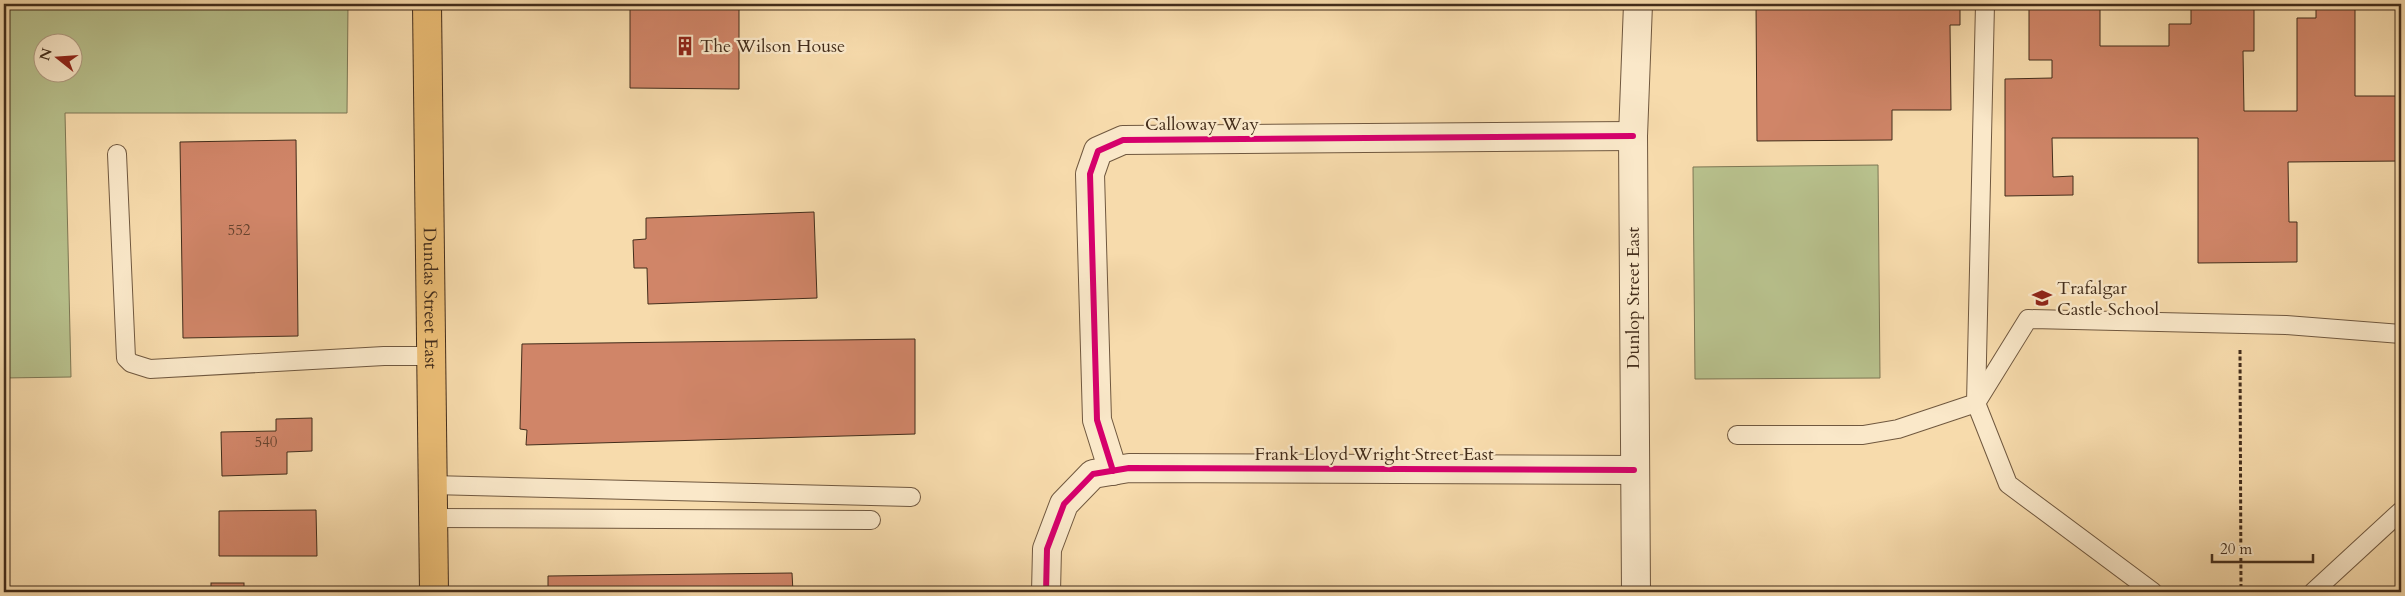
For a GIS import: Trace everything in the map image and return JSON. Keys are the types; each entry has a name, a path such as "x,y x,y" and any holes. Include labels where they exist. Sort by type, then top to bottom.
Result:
{"main road":[{"name":"Dundas Street East","path":"427,4 434,592"}],"street":[{"name":"Dunlop Street East","path":"1636,592 1633,136 1638,4"},
{"name":"Calloway Way","path":"1113,471 1097,420 1090,174 1098,151 1123,140 1633,136"},
{"name":"Frank Lloyd Wright Street East","path":"1046,592 1047,549 1064,504 1093,474 1129,468 1634,470"}],"lane":[{"path":"1985,4 1976,402 2008,484 2153,592"},
{"path":"117,154 126,358 131,363 150,369 384,356 430,356"},
{"path":"1737,435 1863,435 1898,429 1976,402 2028,319 2240,323 2401,334"},
{"path":"432,485 911,497"},
{"path":"2313,592 2401,511"},
{"path":"432,518 871,520"}],"path":[{"path":"2240,323 2241,592"}],"green space":[{"path":"4,4 348,4 347,113 65,113 71,377 4,378"},
{"path":"1878,165 1880,378 1695,379 1693,167"}],"building":[{"name":"The Wilson House","path":"630,4 739,4 739,89 630,88"},
{"path":"1756,4 1960,4 1960,25 1950,25 1951,110 1892,110 1892,140 1757,141"},
{"path":"2029,4 2100,4 2100,46 2169,46 2169,24 2191,24 2191,4 2254,4 2254,51 2243,51 2244,111 2297,111 2297,18 2316,18 2316,4 2355,4 2355,96 2401,96 2401,161 2288,162 2289,222 2297,222 2297,262 2198,263 2198,138 2052,138 2053,177 2073,176 2073,195 2005,196 2005,79 2052,78 2052,60 2029,60"},
{"path":"296,140 298,336 183,338 180,142"},
{"path":"814,212 817,298 648,304 647,268 634,268 633,240 646,239 646,218"},
{"path":"915,339 915,434 526,445 527,430 520,429 522,344"},
{"path":"312,418 312,451 287,452 287,474 222,476 221,432 276,431 276,419"},
{"path":"316,510 317,556 219,556 219,511"},
{"path":"792,573 793,592 548,592 548,576"},
{"path":"211,583 244,583 244,592 211,592"}],"cycle path":[{"path":"1113,471 1097,420 1090,174 1098,151 1123,140 1633,136"},
{"path":"1046,592 1047,549 1064,504 1093,474 1129,468 1634,470"}],"place":[{"name":"The Wilson House","path":"685,46"},
{"name":"Trafalgar Castle School","path":"2042,298"}]}
